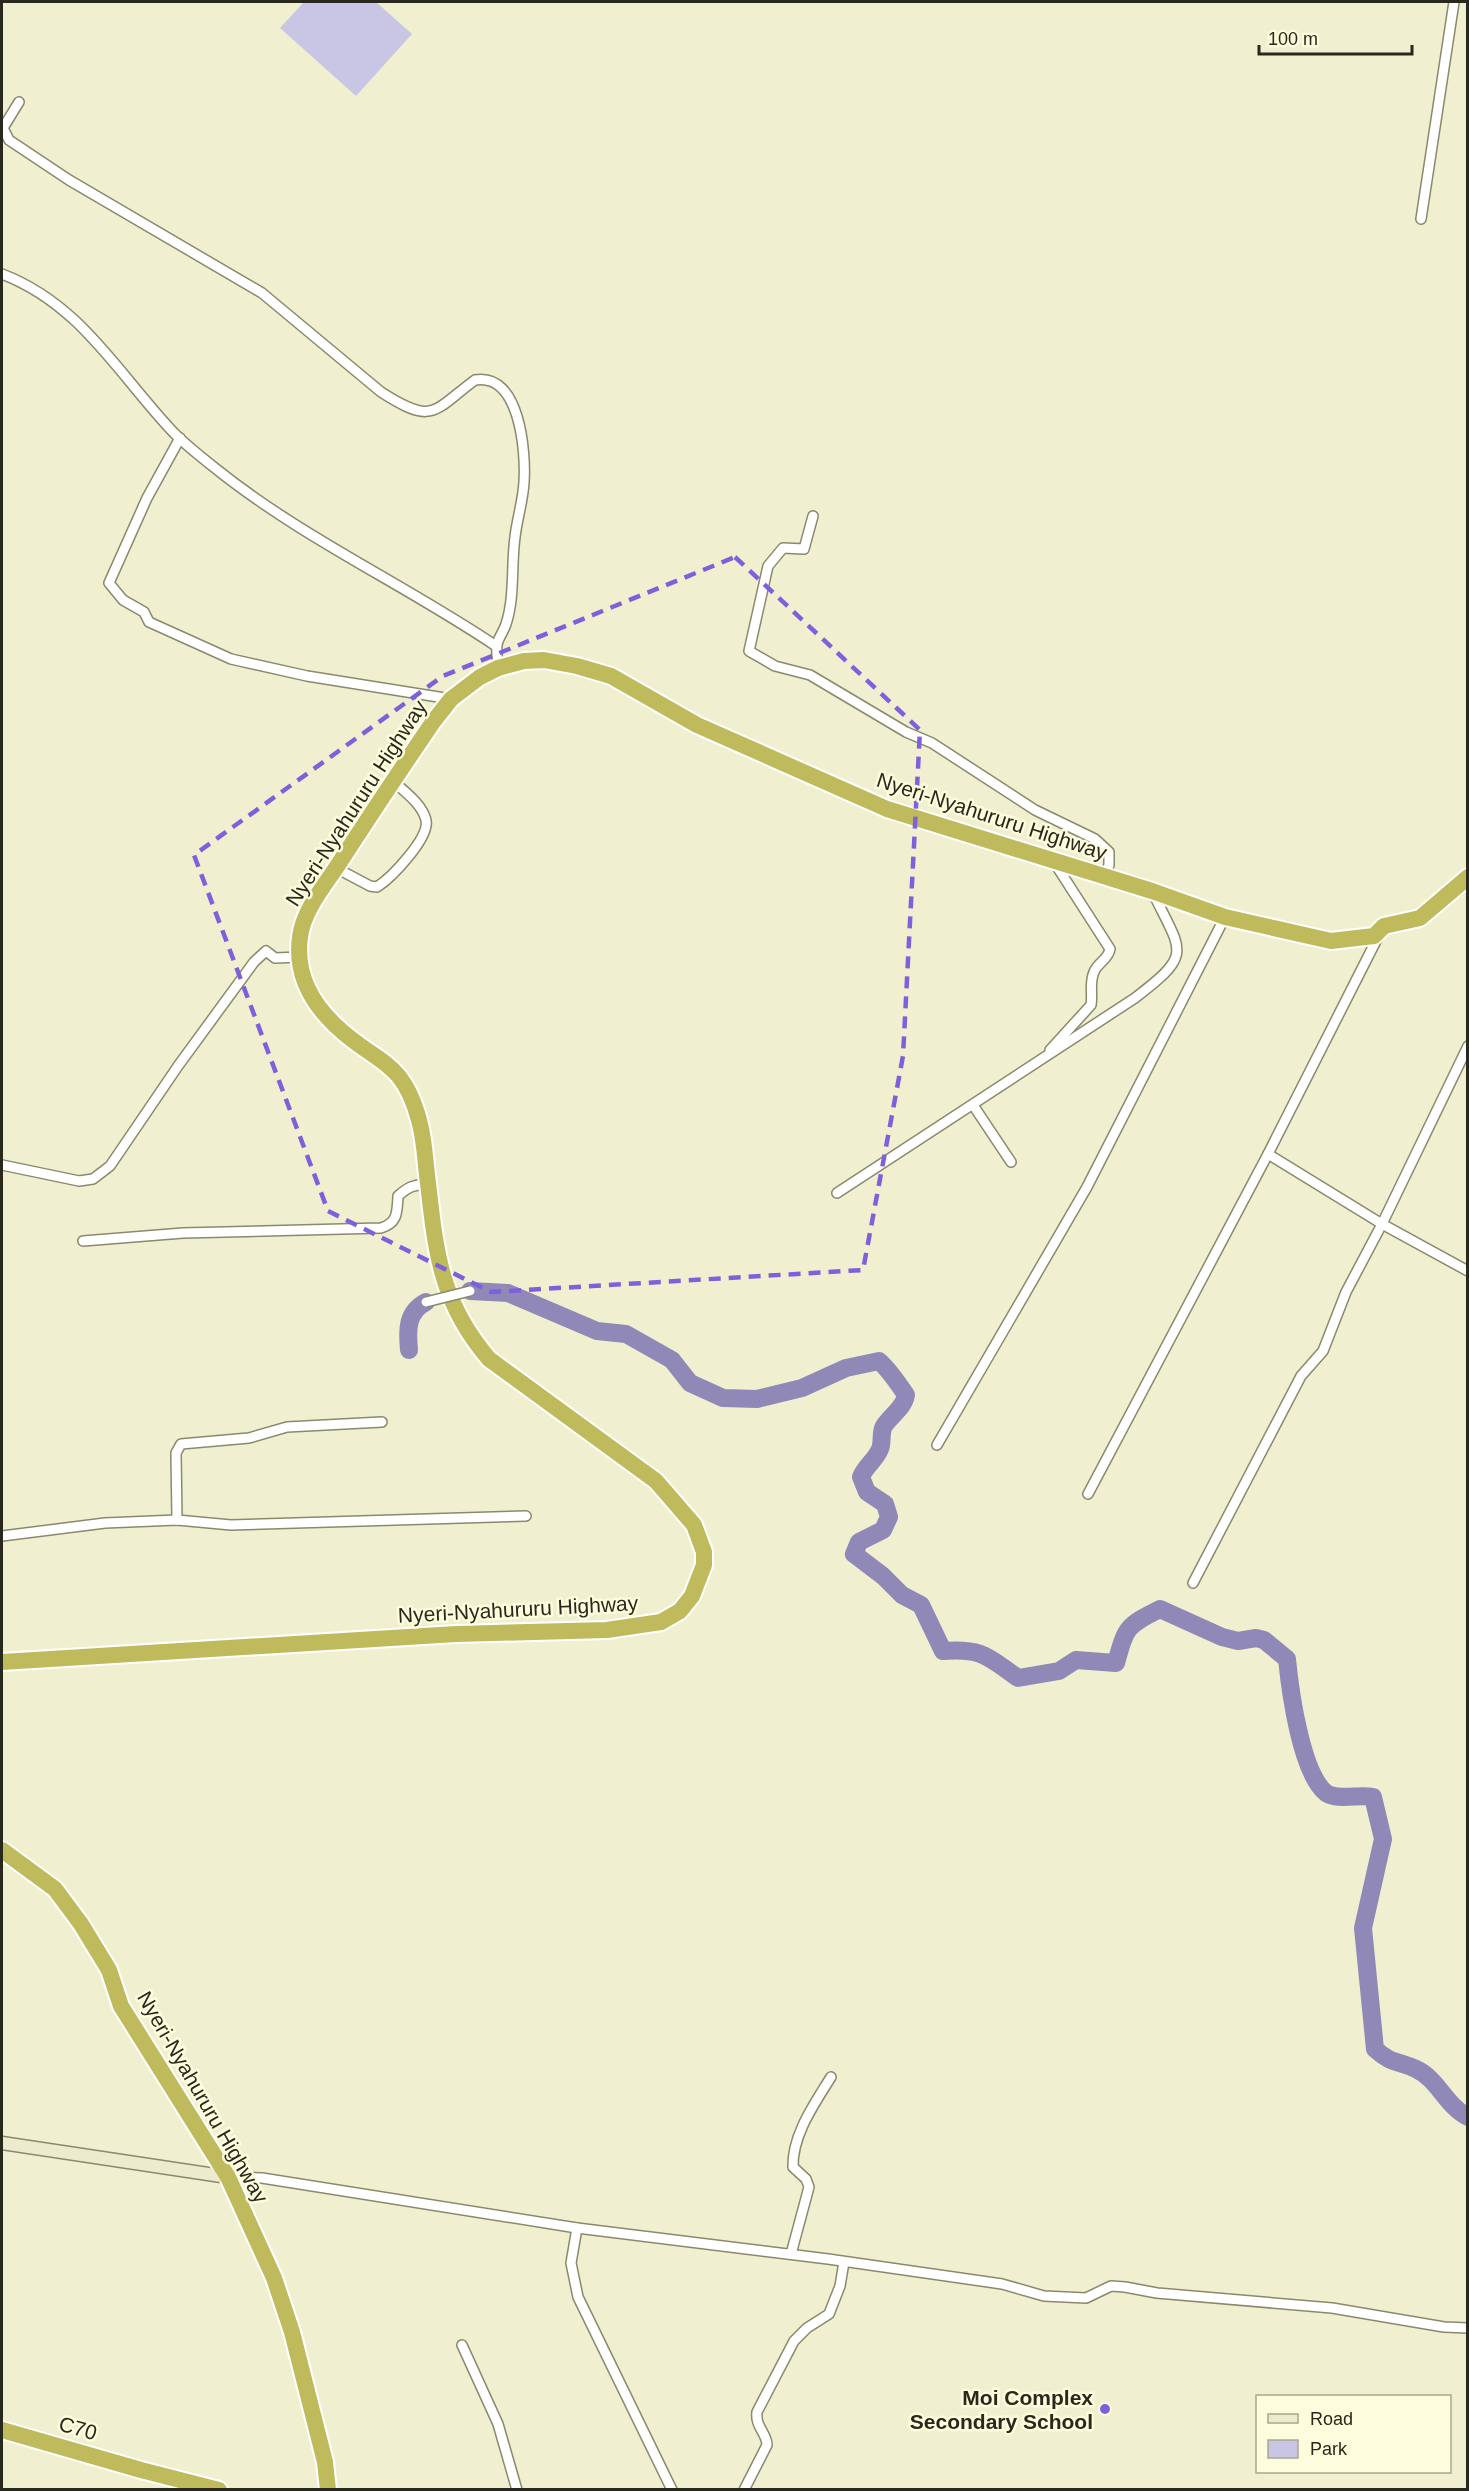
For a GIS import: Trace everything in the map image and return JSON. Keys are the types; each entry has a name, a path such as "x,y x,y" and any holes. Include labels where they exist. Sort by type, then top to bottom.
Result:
{"highway":[{"name":"Nyeri-Nyahururu Highway","path":"2,1662 456,1634 607,1630 661,1622 680,1611 692,1596 704,1565 702,1544 694,1525 656,1481 489,1359 469,1336 456,1314 445,1282 420,1123 409,1089 390,1066 337,1027 306,990 300,957 300,936 310,908 393,781 451,699 480,677 498,668 524,661 544,660 611,676 697,725 886,809 1152,891 1225,917 1331,941 1374,936 1384,926 1420,918 1467,877"},
{"name":"Nyeri-Nyahururu Highway","path":"2,1850 55,1889 81,1924 109,1970 121,2006 228,2177 274,2278 292,2332 325,2462 328,2490"},
{"name":"C70","path":"2,2430 141,2470"},
{"name":"Nyeri-Nyahururu Highway","path":"317,2437 319,2490"},
{"path":"141,2470 194,2490"},
{"path":"141,2470 219,2490"}],"street":[{"path":"1421,219 1454,2"},
{"path":"19,102 3,128 9,140 107,203 262,292 381,393 398,403 419,410 439,409 475,380 494,382 505,391 519,422 524,444 524,483 515,538 507,624 496,646 498,668"},
{"path":"2,274 48,298 83,326 180,438 216,470 295,524 442,610 496,646"},
{"path":"180,438 120,554 109,583 115,592 144,612 149,622 231,659 307,676 451,699"},
{"path":"813,516 804,549 783,548 768,566 749,651 775,666 810,675 906,732 932,743 1035,810 1095,839 1109,852 1109,865 1104,877"},
{"path":"336,868 370,886 377,887 390,877 426,830 426,819 411,797 393,781"},
{"path":"1039,1062 1091,1005 1091,979 1095,968 1109,955 1110,949 1054,862"},
{"path":"837,1193 1135,998 1175,964 1177,946 1152,891"},
{"path":"938,1445 1088,1187 1225,917"},
{"path":"1088,1494 1268,1154 1384,926"},
{"path":"2,1165 40,1175 79,1181 98,1176 110,1166 183,1058 254,962 266,951 275,958 300,957"},
{"path":"1193,1583 1301,1376 1323,1351 1346,1292 1382,1224 1467,1046"},
{"path":"973,1106 1011,1162"},
{"path":"1268,1154 1382,1224 1467,1271"},
{"path":"83,1241 183,1233 381,1228 391,1224 397,1216 398,1196 404,1190 415,1184 428,1185"},
{"path":"426,1302 470,1291"},
{"path":"177,1520 176,1453 181,1444 249,1438 287,1427 382,1422"},
{"path":"2,1536 105,1523 177,1520 231,1525 526,1516"},
{"path":"791,2254 809,2187 806,2179 793,2167 793,2157 812,2106 831,2078"},
{"path":"2,2143 228,2177 262,2178 577,2228 791,2254 1002,2284 1044,2296 1086,2298 1111,2286 1125,2287 1157,2294 1332,2308 1444,2327 1467,2328"},
{"path":"577,2228 571,2263 578,2297 672,2490"},
{"path":"744,2490 768,2445 767,2439 758,2426 757,2412 794,2341 807,2328 829,2314 840,2286 844,2262"},
{"path":"462,2345 498,2424 517,2490"}],"highlighted area":[{"path":"735,557 920,730 903,1056 863,1270 491,1292 328,1211 194,855 443,676"}],"green space":[{"path":"304,2 376,2 412,34 356,96 280,28"}],"waterway":[{"path":"470,1291 508,1293 597,1331 626,1334 672,1360 690,1383 723,1398 757,1399 802,1388 846,1368 879,1361 906,1395 900,1408 884,1426 880,1449 861,1477 867,1492 885,1504 889,1517 883,1530 859,1542 854,1554 883,1576 902,1595 921,1605 943,1651 976,1653 999,1664 1018,1678 1059,1671 1076,1660 1116,1663 1122,1642 1129,1629 1160,1609 1222,1637 1238,1641 1256,1638 1264,1640 1287,1659 1298,1730 1303,1750 1317,1783 1331,1795 1373,1797 1383,1839 1363,1928 1375,2049 1391,2060 1424,2073 1454,2106 1468,2117"},
{"path":"409,1350 408,1335 412,1316 426,1302"}],"place":[{"name":"Moi Complex Secondary School","path":"1105,2409"}]}
